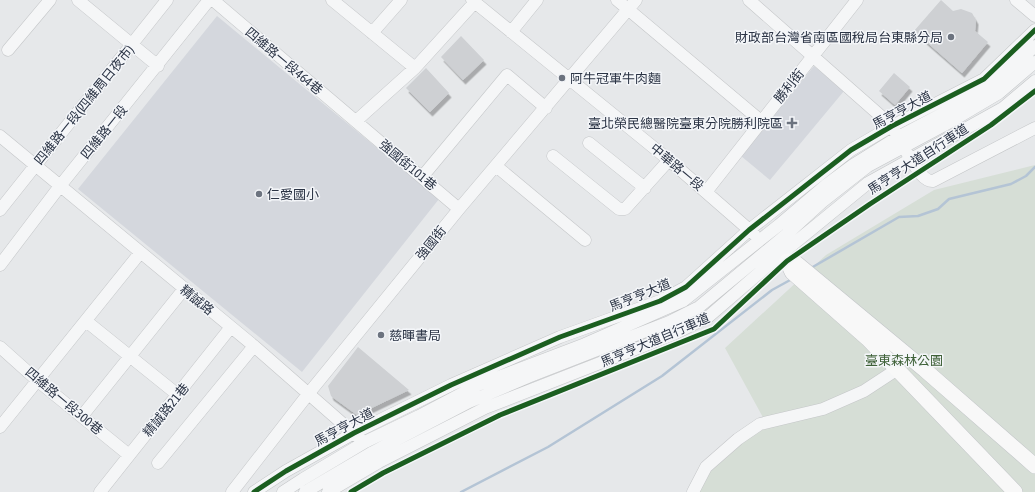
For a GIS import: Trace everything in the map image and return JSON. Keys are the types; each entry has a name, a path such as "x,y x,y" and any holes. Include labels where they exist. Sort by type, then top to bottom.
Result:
{"main road":[{"path":"779,254 792,272 868,339 896,370 1015,492"},
{"path":"779,254 798,263 925,370 1035,466"}],"street":[{"path":"8,50 50,0"},
{"path":"78,0 158,66"},
{"name":"四維路一段(四維周日夜市)","path":"0,210 168,0"},
{"name":"四維路一段","path":"0,265 60,186 158,66 209,0"},
{"name":"四維路一段464巷","path":"213,0 356,121"},
{"path":"332,0 415,68"},
{"path":"372,33 401,0"},
{"path":"511,32 537,0"},
{"path":"617,0 761,121"},
{"name":"強國街","path":"232,492 308,393 459,209 570,80 636,0"},
{"path":"749,0 892,126 924,178 929,182 1035,128"},
{"name":"勝利街","path":"706,192 857,0"},
{"path":"1016,0 1035,16"},
{"path":"356,121 415,68 473,1"},
{"name":"中華路一段","path":"473,1 670,160 749,230 779,254"},
{"name":"馬亨亨大道","path":"254,492 286,471 354,433 475,380 585,344 662,305 686,287 749,230 852,150 892,126 984,79 1035,30"},
{"name":"馬亨亨大道","path":"328,492 528,377 669,322 699,307 779,254 822,202 868,166 901,142 997,81 1035,46"},
{"name":"馬亨亨大道","path":"662,305 683,301 711,280 760,238 780,224 842,173 999,93 1035,62"},
{"path":"422,177 507,75 546,108"},
{"name":"馬亨亨大道","path":"482,403 674,334 708,317 779,254 868,184 1003,108 1035,81"},
{"name":"強國街101巷","path":"356,121 459,209"},
{"name":"精誠路","path":"0,136 254,346 365,442 378,462"},
{"path":"589,143 645,188"},
{"path":"553,156 619,209 625,209 670,160"},
{"path":"496,166 585,240"},
{"path":"0,427 140,253"},
{"path":"82,416 184,289"},
{"path":"86,321 178,395"},
{"path":"669,322 674,334"},
{"name":"精誠路21巷","path":"100,492 231,327"},
{"path":"158,463 254,346"},
{"name":"四維路一段300巷","path":"0,347 38,381 129,455"},
{"path":"692,492 706,467 738,439 760,424 823,409 864,391 896,370"},
{"name":"馬亨亨大道","path":"285,491 365,442 419,416 475,380"},
{"name":"馬亨亨大道","path":"305,492 378,462"},
{"path":"276,478 285,491"}],"shaded area":[{"name":"仁愛國小","path":"217,16 439,199 302,372 78,189"},
{"name":"臺北榮民總醫院臺東分院勝利院區","path":"814,66 844,91 770,180 741,156"}],"green space":[{"name":"臺東森林公園","path":"1035,165 1035,492 688,492 765,421 725,348 826,255 934,190"}],"building":[{"name":"財政部台灣省南區國稅局台東縣分局","path":"941,0 953,11 961,9 972,13 976,20 975,31 988,42 962,73 914,31"},
{"path":"461,36 484,60 463,80 441,57"},
{"path":"426,68 449,93 430,112 406,88"},
{"path":"894,73 910,87 895,105 879,91"},
{"path":"358,347 409,390 357,415 331,396 328,386"}],"waterway":[{"path":"811,268 899,217 918,216 938,209 949,199 1011,184 1026,176 1035,167"},
{"path":"461,492 548,447 662,376 772,290 792,279"}],"cycle path":[{"path":"254,492 286,471 354,433 451,385 560,337 660,301 686,287 749,230 851,150 892,126 984,79 1035,30"},
{"name":"馬亨亨大道自行車道","path":"351,492 383,473 500,415 714,329 787,261 870,204 991,125 1035,91"}],"place":[{"name":"財政部台灣省南區國稅局台東縣分局","path":"951,37"},
{"name":"阿牛冠軍牛肉麵","path":"562,78"},
{"name":"臺北榮民總醫院臺東分院勝利院區","path":"792,123"},
{"name":"仁愛國小","path":"259,194"},
{"name":"慈暉書局","path":"381,335"}]}
